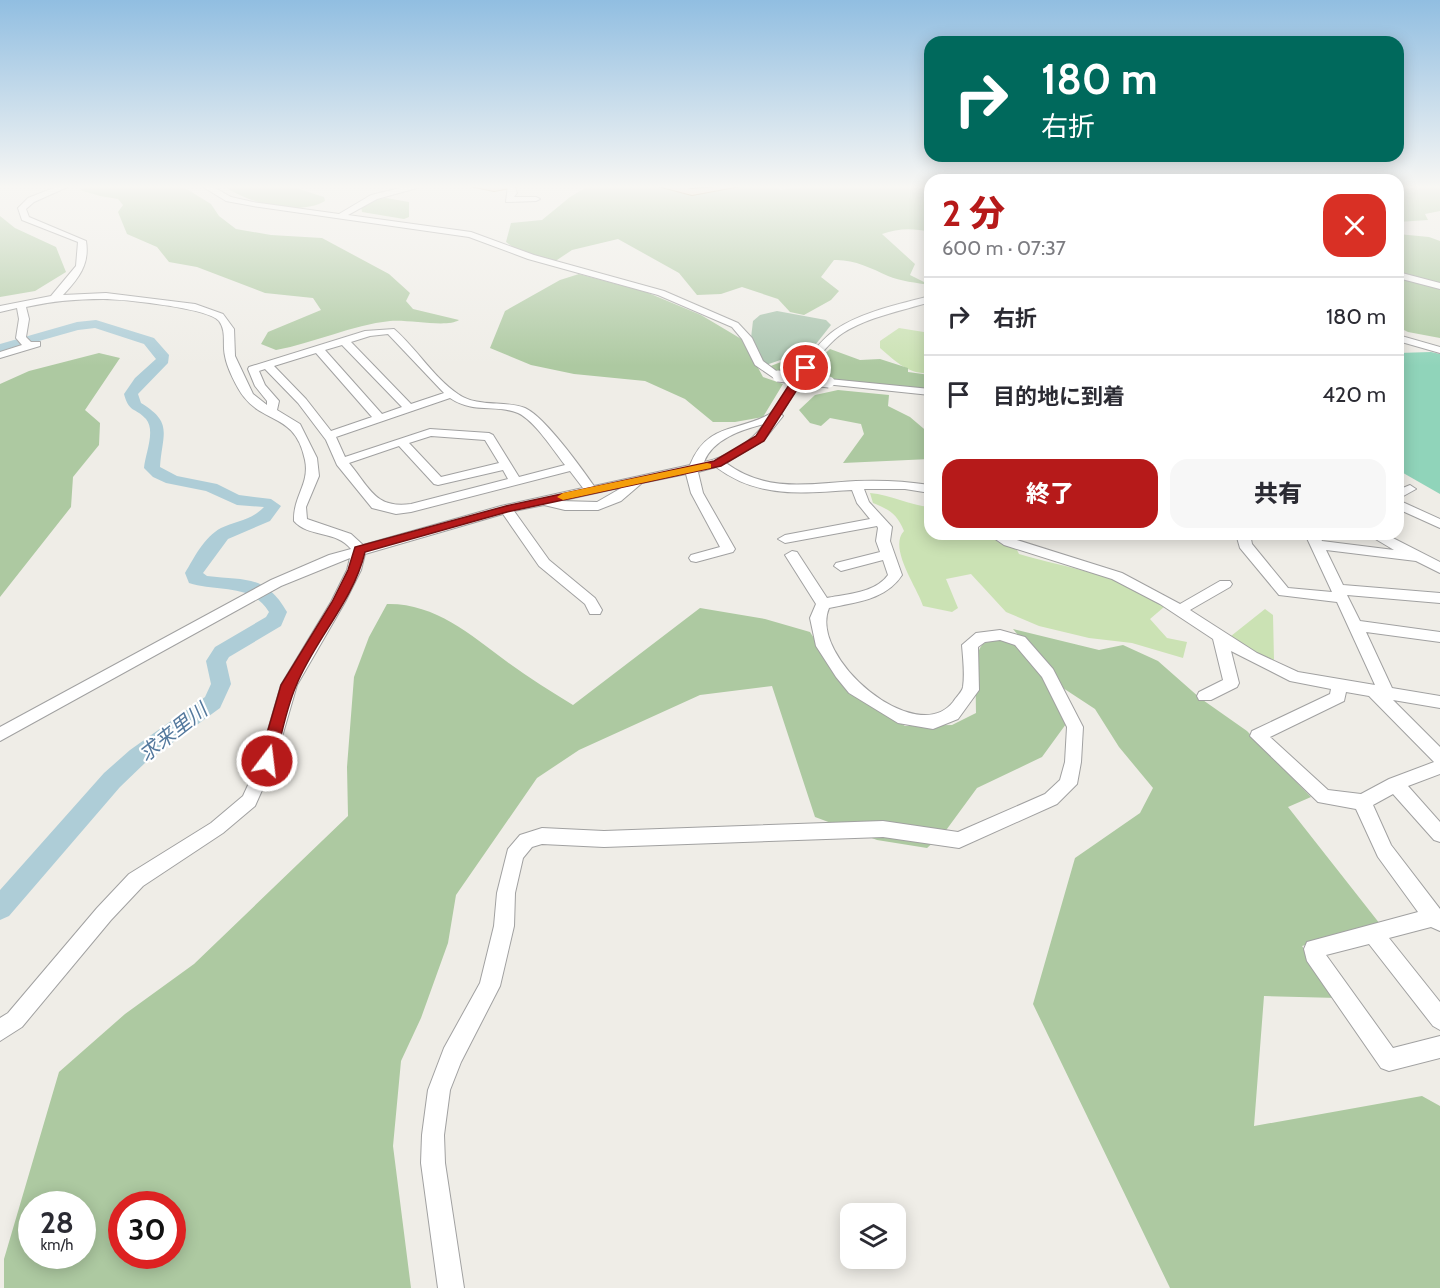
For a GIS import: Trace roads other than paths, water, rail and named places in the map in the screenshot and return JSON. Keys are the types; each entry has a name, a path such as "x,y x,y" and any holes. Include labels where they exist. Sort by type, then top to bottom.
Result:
{"street":[{"path":"54,298 80,272 85,252 83,245"},
{"path":"500,245 531,257 671,297 735,325 747,338 759,363 778,376 924,391"},
{"path":"1404,276 1440,286"},
{"path":"1404,280 1418,280"},
{"path":"0,309 54,298 106,296 195,307 220,316 229,329 230,356 248,395 296,426 311,458 313,476 300,507 301,521 310,527 342,533 352,538 359,550 354,570 339,602 289,685 267,761 249,801 217,828 136,879 15,1020 0,1030"},
{"path":"0,735 29,717 305,569 359,550 506,509 717,463 760,438 777,416 806,368 838,332 865,319 924,301"},
{"path":"0,355 32,345 21,338 24,319 21,304"},
{"path":"271,411 273,401 253,374 253,369 376,332 390,332 452,394 461,400 482,406 525,411 575,466 591,491"},
{"path":"1404,340 1440,350"},
{"path":"344,341 409,408"},
{"path":"318,349 380,418"},
{"path":"267,365 302,401 329,436 341,462 377,505 396,510 411,508 575,466"},
{"path":"329,436 452,394"},
{"path":"696,558 728,549 697,493 693,469 699,456 710,442 726,433 777,416"},
{"path":"341,462 440,431 489,437 515,480"},
{"path":"400,442 438,481 507,465"},
{"path":"717,463 728,472 776,488 801,490 894,482 924,488"},
{"path":"538,502 584,508 600,507 611,504 637,481"},
{"path":"451,1288 433,1163 432,1136 439,1090 452,1056 490,986 504,926 506,893 514,855 526,841 542,836 604,839 883,829 959,840 1051,799 1068,784 1073,762 1075,727 1048,673 1020,641 1000,635 981,637 970,645 971,690 952,715 933,723 898,717 855,689 841,672 824,646 816,618 823,604 891,583 895,575 884,541 885,527 863,503 856,486"},
{"path":"1404,507 1440,524"},
{"path":"411,508 440,527"},
{"path":"506,509 544,563 590,601 595,610"},
{"path":"785,539 881,521"},
{"path":"1006,540 1117,576 1180,610 1252,657 1295,677 1440,702"},
{"path":"1244,540 1245,545 1284,592 1440,597"},
{"path":"1315,540 1356,626 1379,691 1440,758"},
{"path":"1315,540 1419,557"},
{"path":"1386,540 1440,568"},
{"path":"841,566 888,554"},
{"path":"792,555 823,604"},
{"path":"1180,610 1225,584"},
{"path":"1356,626 1440,637"},
{"path":"1205,696 1231,683 1220,636"},
{"path":"1339,684 1338,697 1258,736 1324,797 1362,802 1395,784 1440,767"},
{"path":"1395,784 1440,834"},
{"path":"1362,802 1379,842 1394,867 1437,920 1372,933 1314,949 1317,961 1389,1060 1440,1047"},
{"path":"1372,933 1440,1019"}],"waterway":[{"name":"求来里川","path":"0,348 77,326 96,324 149,341 162,355 163,360 140,381 131,394 134,405 151,416 157,427 152,468 171,480 212,487 237,500 265,502 273,506 264,517 257,521 222,535 206,553 194,573 195,579 252,587 262,591 271,599 278,612 274,621 222,652 216,661 221,684 213,702 138,756 112,780 0,908"}]}
